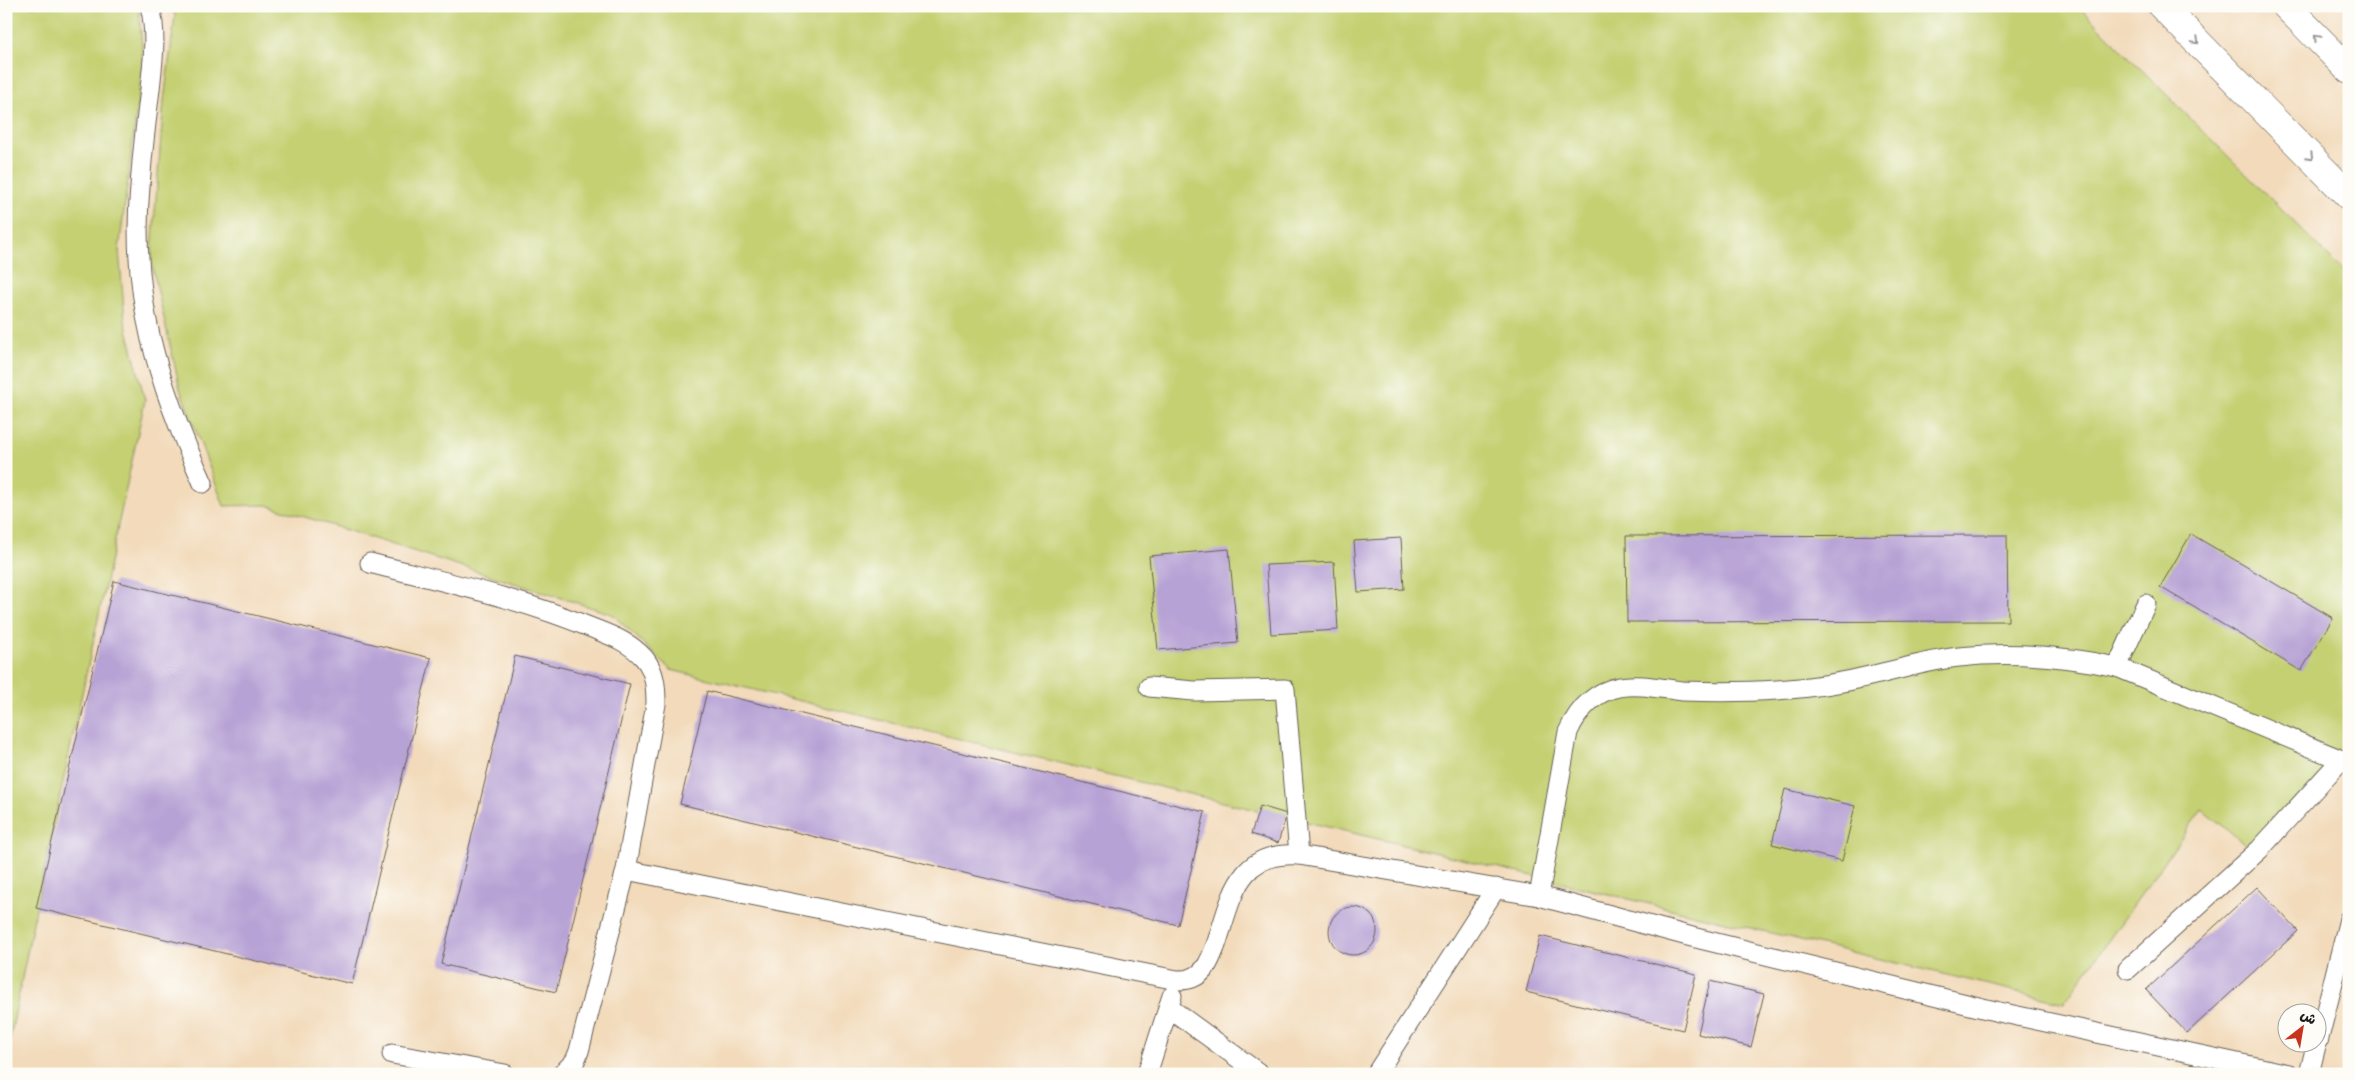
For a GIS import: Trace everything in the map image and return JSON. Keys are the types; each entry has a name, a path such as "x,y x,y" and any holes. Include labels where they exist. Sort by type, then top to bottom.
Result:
{"main road":[{"path":"2162,6 2349,196"},
{"path":"2286,6 2349,70"}],"lane":[{"path":"150,6 155,39 138,204 137,239 140,290 163,386 181,436 203,483"},
{"path":"370,563 524,603 569,618 632,646 644,658 652,672 656,688 656,704 626,870 579,1051 575,1062 562,1074"},
{"path":"2117,667 2146,604"},
{"path":"1539,896 1568,732 1576,716 1587,702 1602,692 1619,687 1635,686 1682,691 1778,690 1825,685 1959,657 2000,654 2078,659 2117,667 2345,761 2260,849 2128,969"},
{"path":"1150,687 1194,691 1240,692 1285,689 1299,855"},
{"path":"626,870 1177,980 1192,978 1204,970 1212,956 1236,884 1245,872 1256,862 1270,856 1299,855 1539,896 1721,944 1999,1012 2289,1074"},
{"path":"1376,1074 1496,888"},
{"path":"2327,1002 2349,919"},
{"path":"1147,1074 1177,980"},
{"path":"1168,1007 1260,1074"},
{"path":"2309,1074 2314,1052"},
{"path":"392,1054 505,1074"}],"green space":[{"path":"6,6 137,6 139,9 143,60 119,250 125,321 145,400 36,908 6,1059"},
{"path":"172,6 2078,6 2349,277 2349,754 2261,857 2202,809 2064,1003 671,670 612,614 267,505 224,506 180,389 151,261 164,100 175,16"}],"building":[{"path":"2191,534 2333,618 2301,671 2160,587"},
{"path":"2007,535 2008,621 1627,622 1626,536"},
{"path":"1401,538 1404,589 1358,592 1354,541"},
{"path":"1229,549 1238,643 1158,650 1149,556"},
{"path":"1334,562 1338,630 1271,634 1266,565"},
{"path":"114,581 431,658 352,984 36,908"},
{"path":"515,656 630,684 556,992 441,964"},
{"path":"707,691 1205,812 1178,925 680,804"},
{"path":"1785,789 1855,806 1842,861 1772,844"},
{"path":"1260,806 1287,814 1278,843 1251,834"},
{"path":"2257,887 2298,931 2187,1033 2146,990"},
{"path":"1353,907 1362,909 1370,914 1375,922 1377,931 1375,940 1370,948 1362,953 1353,955 1344,953 1336,948 1331,940 1329,931 1331,922 1336,914 1344,909"},
{"path":"1540,936 1696,974 1683,1030 1526,992"},
{"path":"1710,981 1764,994 1751,1047 1698,1034"}]}
